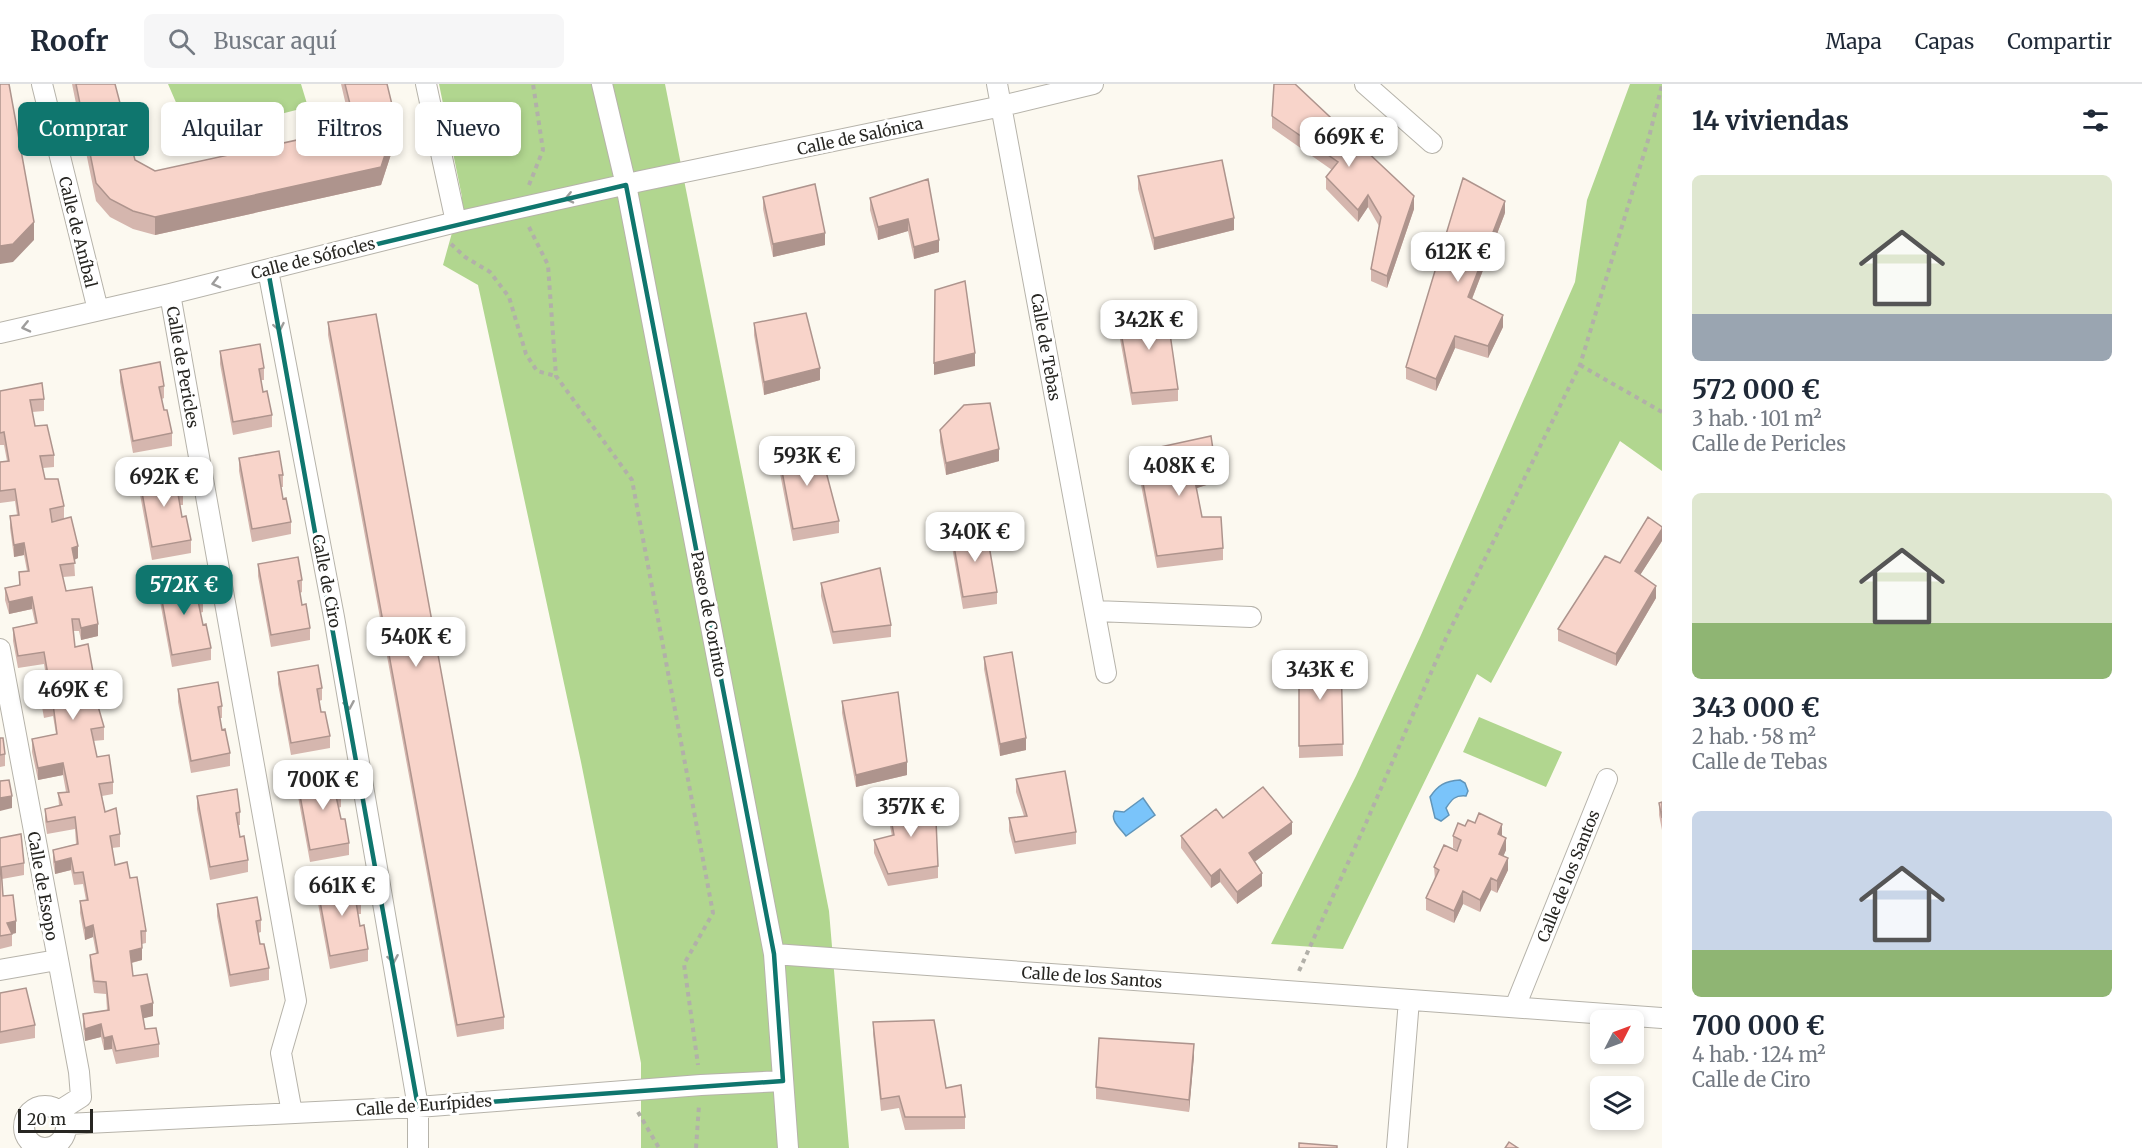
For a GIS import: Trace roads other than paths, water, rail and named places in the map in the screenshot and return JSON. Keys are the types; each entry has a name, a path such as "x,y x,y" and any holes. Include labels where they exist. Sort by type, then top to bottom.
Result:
{"street":[{"name":"Calle de Aníbal","path":"42,84 98,310"},
{"path":"426,84 451,223"},
{"name":"Paseo de Corinto","path":"602,84 626,185 774,954 788,1148"},
{"name":"Calle de Tebas","path":"997,84 1106,673"},
{"name":"Calle de Salónica","path":"626,185 1002,106 1093,84"},
{"path":"1365,84 1432,143"},
{"name":"Calle de Sófocles","path":"0,333 170,294 451,223 626,185"},
{"name":"Calle de Ciro","path":"268,270 336,629 418,1107 418,1148"},
{"name":"Calle de Pericles","path":"170,294 297,1001 281,1053 292,1113"},
{"path":"1095,611 1251,617"},
{"name":"Calle de Esopo","path":"0,649 79,1072 81,1097 62,1118"},
{"name":"Calle de los Santos","path":"1515,1007 1607,778"},
{"name":"Calle de los Santos","path":"774,954 1662,1018"},
{"path":"0,970 57,960"},
{"path":"1397,1148 1409,1000"},
{"name":"Calle de Eurípides","path":"62,1118 292,1113 418,1107 701,1085 783,1082"},
{"path":"41,1106 51,1107 62,1118 62,1138 51,1148 41,1148 26,1136 24,1127 26,1118 32,1110 41,1106"}],"water":[{"path":"1460,780 1465,783 1468,791 1466,796 1459,796 1452,800 1446,808 1449,815 1441,821 1435,818 1430,797 1442,784"},
{"path":"1143,798 1155,815 1126,836 1113,818 1115,811 1124,812"}]}
